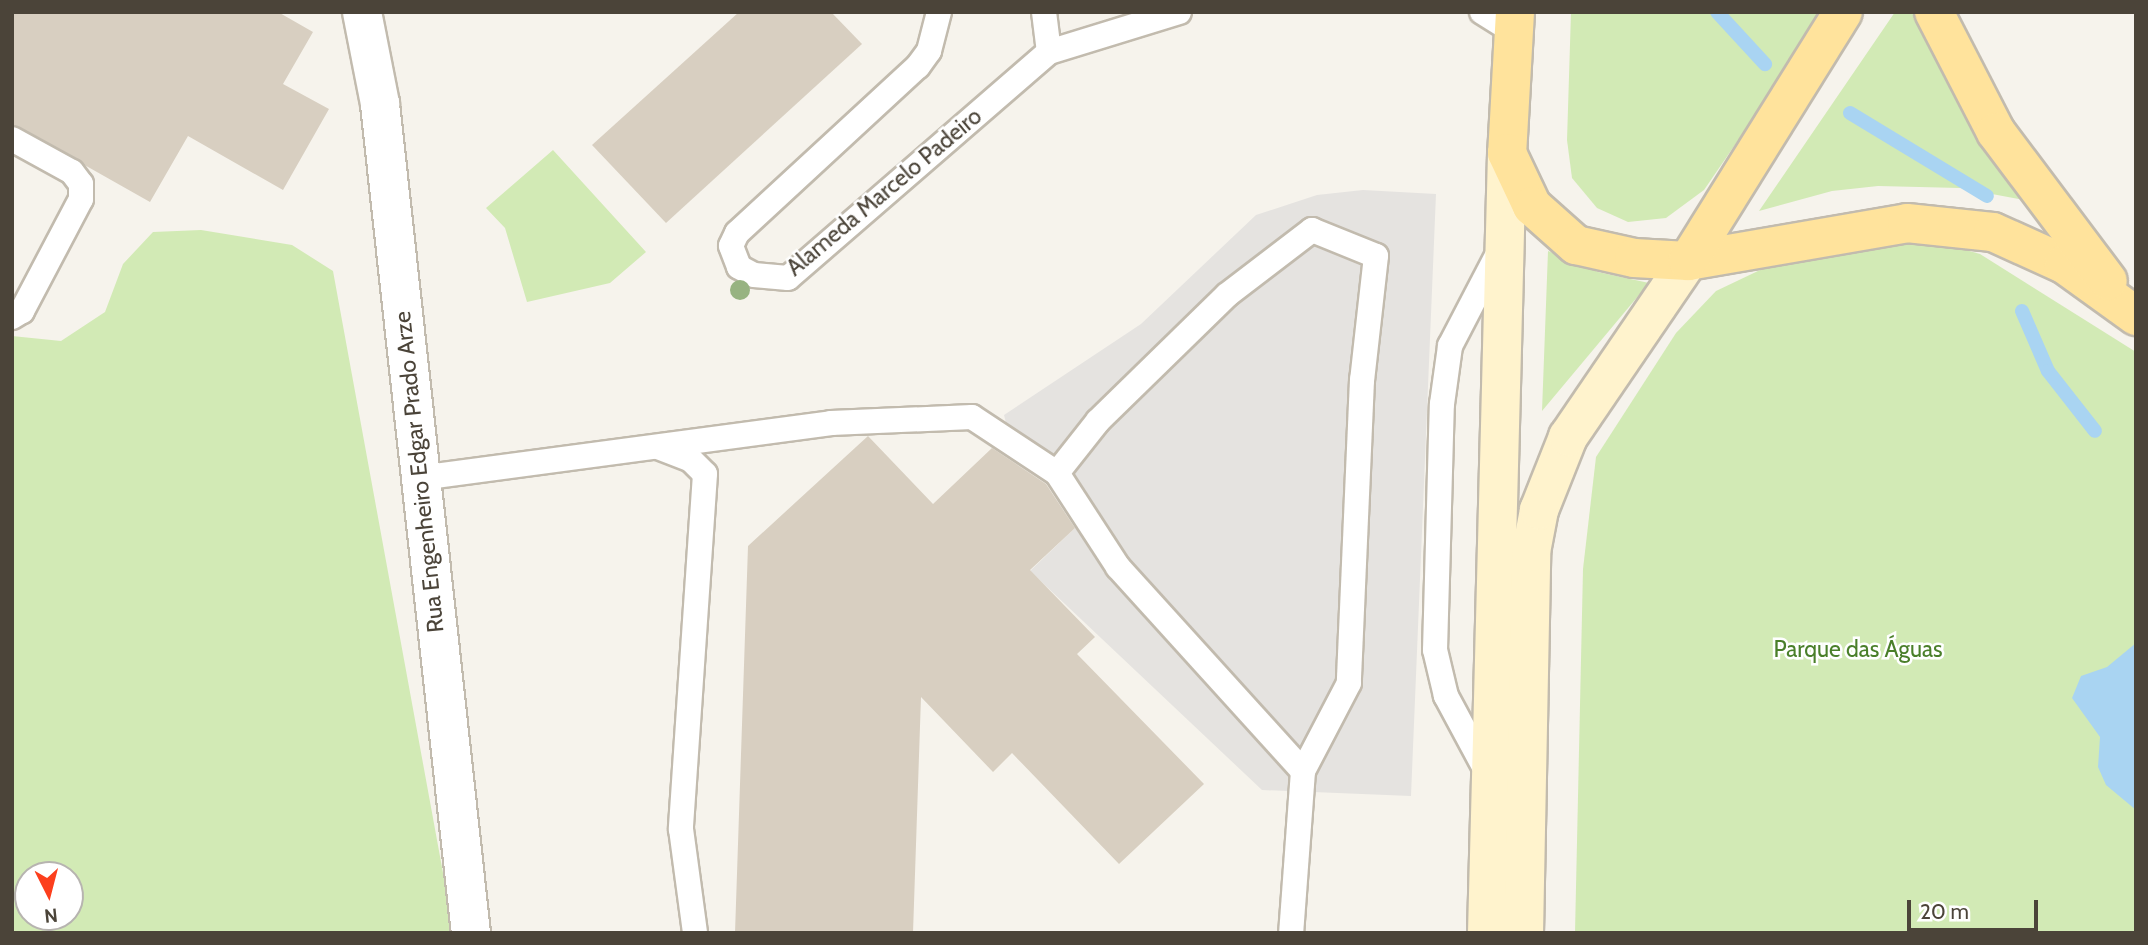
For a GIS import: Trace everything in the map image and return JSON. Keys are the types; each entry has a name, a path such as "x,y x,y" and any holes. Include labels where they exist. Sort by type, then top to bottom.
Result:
{"main road":[{"path":"1688,261 1843,12"},
{"path":"1934,12 1996,132 2136,316"},
{"path":"1515,22 1507,153 1532,206 1576,245 1634,258 1688,261 1907,223 1993,232 2064,264 2136,316"}],"street":[{"name":"Rua Engenheiro Edgar Prado Arze","path":"362,12 380,104 471,933"},
{"path":"1483,925 1490,778 1507,153"},
{"path":"1524,933 1531,552 1539,510 1568,437 1688,261"}],"lane":[{"name":"Alameda Marcelo Padeiro","path":"939,12 929,51 918,66 737,233 731,246 739,267 754,275 788,278 1049,52 1179,12"},
{"path":"1044,12 1049,52"},
{"path":"1482,12 1515,22"},
{"path":"12,139 72,172 81,184 81,199 22,312 12,317"},
{"path":"1057,473 1098,421 1227,295 1312,230 1376,256 1362,380 1349,683 1303,771 1291,933"},
{"path":"1490,778 1446,696 1435,650 1442,404 1450,346 1505,240"},
{"path":"420,478 831,423 972,416 1057,473 1118,567 1303,771"},
{"path":"654,446 690,459 705,474 681,829 695,933"}],"green space":[{"path":"1571,12 1826,12 1704,190 1666,218 1628,222 1597,208 1572,178 1567,140"},
{"path":"1895,12 1931,12 2024,200 1960,188 1878,186 1832,191 1759,211"},
{"path":"553,150 646,252 610,283 527,302 505,228 486,208"},
{"path":"201,230 292,245 333,271 454,933 12,933 12,336 61,341 105,312 123,264 153,232"},
{"name":"Parque das Águas","path":"1938,242 1980,254 2136,352 2136,933 1575,933 1583,569 1596,457 1676,333 1716,291 1781,260 1853,245"},
{"path":"1548,251 1598,272 1649,283 1542,411"}],"shaded area":[{"path":"1363,190 1436,194 1411,796 1262,790 1030,571 1076,527 1074,511 1012,447 1004,415 1141,324 1256,215 1317,195"}],"water":[{"path":"2136,643 2136,810 2106,785 2098,767 2100,737 2072,698 2081,676 2107,667"}],"building":[{"path":"12,12 278,12 313,32 283,84 329,109 283,190 188,136 150,202 12,124"},
{"path":"739,12 831,12 862,44 666,223 592,145"},
{"path":"868,436 933,504 992,448 1046,484 1075,528 1030,570 1095,637 1077,654 1204,784 1119,864 1012,753 993,772 921,697 913,933 735,933 748,546"}],"waterway":[{"path":"1717,12 1765,64"},
{"path":"1850,113 1987,196"},
{"path":"2022,311 2048,371 2095,431"}]}
